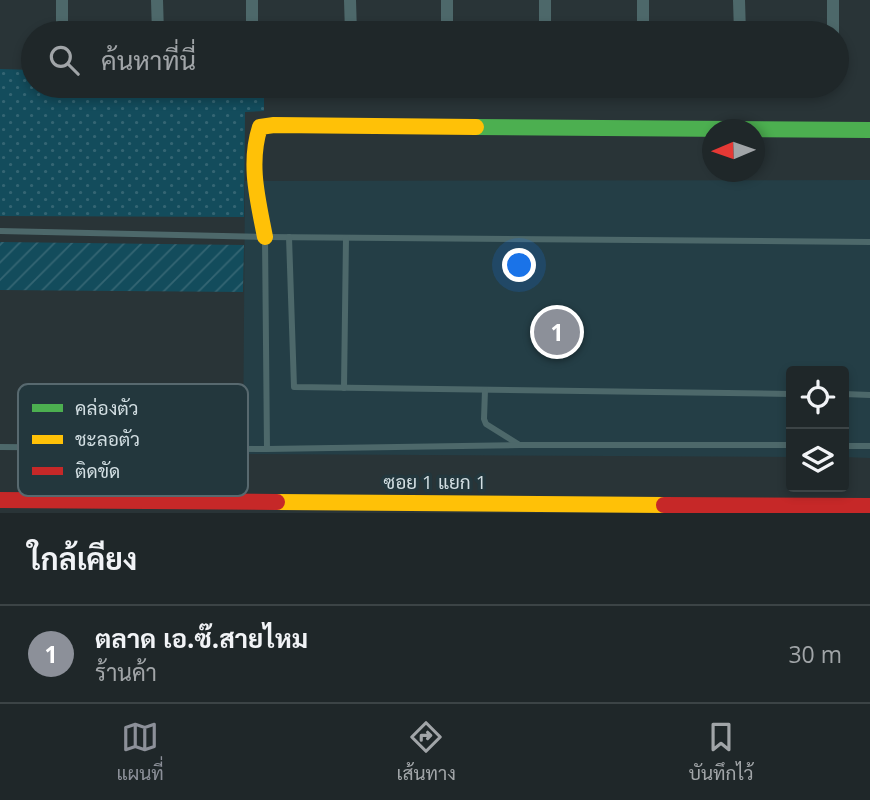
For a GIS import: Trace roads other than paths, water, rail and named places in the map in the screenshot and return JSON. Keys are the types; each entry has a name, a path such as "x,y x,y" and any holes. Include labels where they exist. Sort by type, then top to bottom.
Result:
{"street":[{"path":"62,0 62,21"},
{"path":"158,0 158,21"},
{"path":"252,0 252,21"},
{"path":"350,0 351,21"},
{"path":"447,0 447,21"},
{"path":"545,0 545,21"},
{"path":"643,0 643,21"},
{"path":"739,0 740,21"},
{"path":"833,0 834,21"},
{"path":"265,237 255,181 255,140 260,127 288,125 870,130"},
{"name":"ซอย 1 แยก 1","path":"0,500 82,507 849,509 870,506"}],"lane":[{"path":"0,231 265,237 870,242"},
{"path":"265,237 267,449"},
{"path":"289,237 294,387 786,394"},
{"path":"344,388 346,238"},
{"path":"485,390 486,424 520,445"},
{"path":"849,394 870,395"},
{"path":"248,449 786,445"},
{"path":"849,446 870,446"},
{"path":"0,447 18,447"}],"place":[{"name":"ตลาด เอ.ซ๊.สายไหม","path":"557,332"}]}
